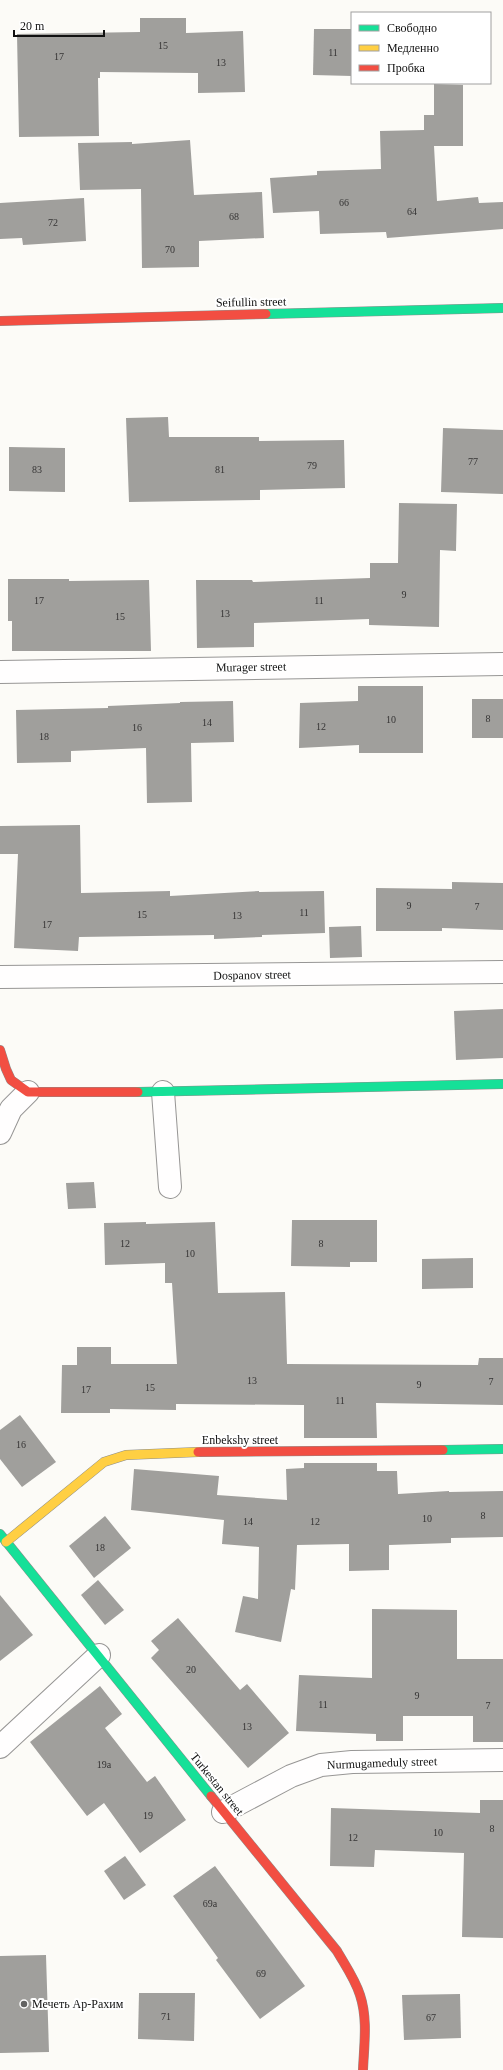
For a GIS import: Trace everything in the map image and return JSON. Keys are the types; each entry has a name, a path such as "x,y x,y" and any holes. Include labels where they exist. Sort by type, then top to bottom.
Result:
{"street":[{"name":"Seifullin street","path":"0,321 503,308"},
{"name":"Murager street","path":"0,672 503,664"},
{"name":"Dospanov street","path":"0,978 503,972"},
{"path":"0,1050 8,1076 18,1088 28,1092 163,1092 503,1084"},
{"path":"0,1133 11,1109 28,1092"},
{"path":"163,1092 170,1187"},
{"name":"Enbekshy street","path":"6,1542 104,1462 126,1455 190,1452 503,1450"},
{"name":"Turkestan street","path":"0,1534 337,1951 353,1979 362,2000 366,2024 363,2070"},
{"path":"0,1747 99,1655"},
{"name":"Nurmugameduly street","path":"224,1812 291,1776 321,1765 352,1762 503,1760"}],"building":[{"path":"140,18 186,18 186,33 243,31 245,92 198,93 198,73 100,72 100,78 98,78 99,136 19,137 17,34 140,32"},
{"path":"314,29 351,29 351,76 313,75"},
{"path":"434,84 463,85 463,146 434,146 437,201 478,197 479,203 503,202 503,229 387,238 386,232 320,234 319,211 273,213 270,178 317,175 317,171 381,169 380,131 424,130 424,115 434,115"},
{"path":"190,140 194,195 262,192 264,238 199,241 199,267 142,268 141,189 80,190 78,143 132,142 132,144"},
{"path":"84,198 86,241 23,245 22,238 0,239 0,203"},
{"path":"168,417 169,437 259,437 259,441 344,440 345,488 260,490 260,500 129,502 126,418"},
{"path":"443,428 503,430 503,494 441,492"},
{"path":"9,447 65,448 65,492 9,491"},
{"path":"399,503 457,504 456,551 440,550 439,627 369,625 369,619 254,623 254,647 197,648 196,580 252,580 253,582 370,578 370,563 398,563"},
{"path":"8,579 69,579 69,581 149,580 151,651 12,651 12,621 8,621"},
{"path":"358,686 423,686 423,753 359,753 359,745 299,748 300,703 358,701"},
{"path":"472,699 503,699 503,738 472,738"},
{"path":"233,701 234,742 191,743 192,802 147,803 146,748 71,751 71,762 17,763 16,710 108,708 108,706"},
{"path":"80,825 81,893 170,891 170,896 259,891 324,891 325,933 262,935 262,937 214,939 214,935 79,937 78,951 14,948 18,854 0,854 0,826"},
{"path":"452,882 503,883 503,930 442,928 442,931 376,931 376,888 452,889"},
{"path":"361,926 362,957 330,958 329,927"},
{"path":"503,1009 503,1058 456,1060 454,1011"},
{"path":"94,1182 96,1208 68,1209 66,1183"},
{"path":"292,1220 377,1220 377,1262 350,1262 350,1267 291,1266"},
{"path":"146,1222 146,1224 215,1222 218,1293 285,1292 287,1364 478,1365 479,1358 503,1358 503,1405 376,1403 377,1438 304,1438 304,1405 176,1404 176,1410 110,1409 110,1413 61,1413 62,1365 77,1365 77,1347 111,1347 111,1364 177,1364 172,1283 165,1283 165,1263 105,1265 104,1223"},
{"path":"473,1258 473,1288 422,1289 422,1259"},
{"path":"20,1415 56,1462 22,1487 0,1459 0,1430"},
{"path":"304,1463 377,1463 377,1471 397,1471 398,1494 449,1491 503,1491 503,1537 451,1538 451,1543 389,1545 389,1570 349,1571 349,1544 297,1545 295,1590 291,1589 281,1642 235,1632 243,1596 258,1599 259,1547 222,1544 224,1520 131,1510 134,1469 219,1476 217,1495 287,1500 286,1469 304,1468"},
{"path":"105,1516 131,1548 94,1578 69,1546"},
{"path":"98,1580 124,1610 105,1625 81,1595"},
{"path":"0,1595 33,1635 0,1661"},
{"path":"372,1609 457,1610 457,1659 503,1659 503,1742 473,1742 473,1716 403,1716 403,1741 376,1741 376,1734 296,1731 299,1675 372,1678"},
{"path":"178,1618 240,1690 247,1684 289,1733 248,1768 151,1658 159,1650 151,1641"},
{"path":"100,1686 122,1714 105,1728 147,1782 155,1776 186,1820 140,1853 104,1803 87,1816 30,1742"},
{"path":"480,1800 503,1800 503,1938 462,1937 464,1853 375,1850 374,1867 330,1866 331,1808 480,1813"},
{"path":"125,1856 146,1885 124,1900 104,1871"},
{"path":"215,1866 305,1986 260,2019 216,1960 218,1958 173,1896"},
{"name":"Мечеть Ар-Рахим","path":"46,1955 49,2052 0,2053 0,1956"},
{"path":"139,1993 195,1993 194,2041 138,2039"},
{"path":"460,1994 461,2038 404,2040 402,1995"}],"traffic: fast":[{"path":"266,314 503,308"},
{"path":"138,1092 503,1084"},
{"path":"443,1450 503,1449"},
{"path":"0,1534 211,1796"}],"traffic: slow":[{"path":"6,1542 104,1462 126,1455 198,1452"}],"traffic: jam":[{"path":"0,321 266,314"},
{"path":"0,1050 11,1080 28,1092 138,1092"},
{"path":"198,1452 443,1450"},
{"path":"211,1796 337,1951 350,1972 360,1995 364,2013 365,2032 363,2070"}],"place":[{"name":"Мечеть Ар-Рахим","path":"24,2004"}]}
